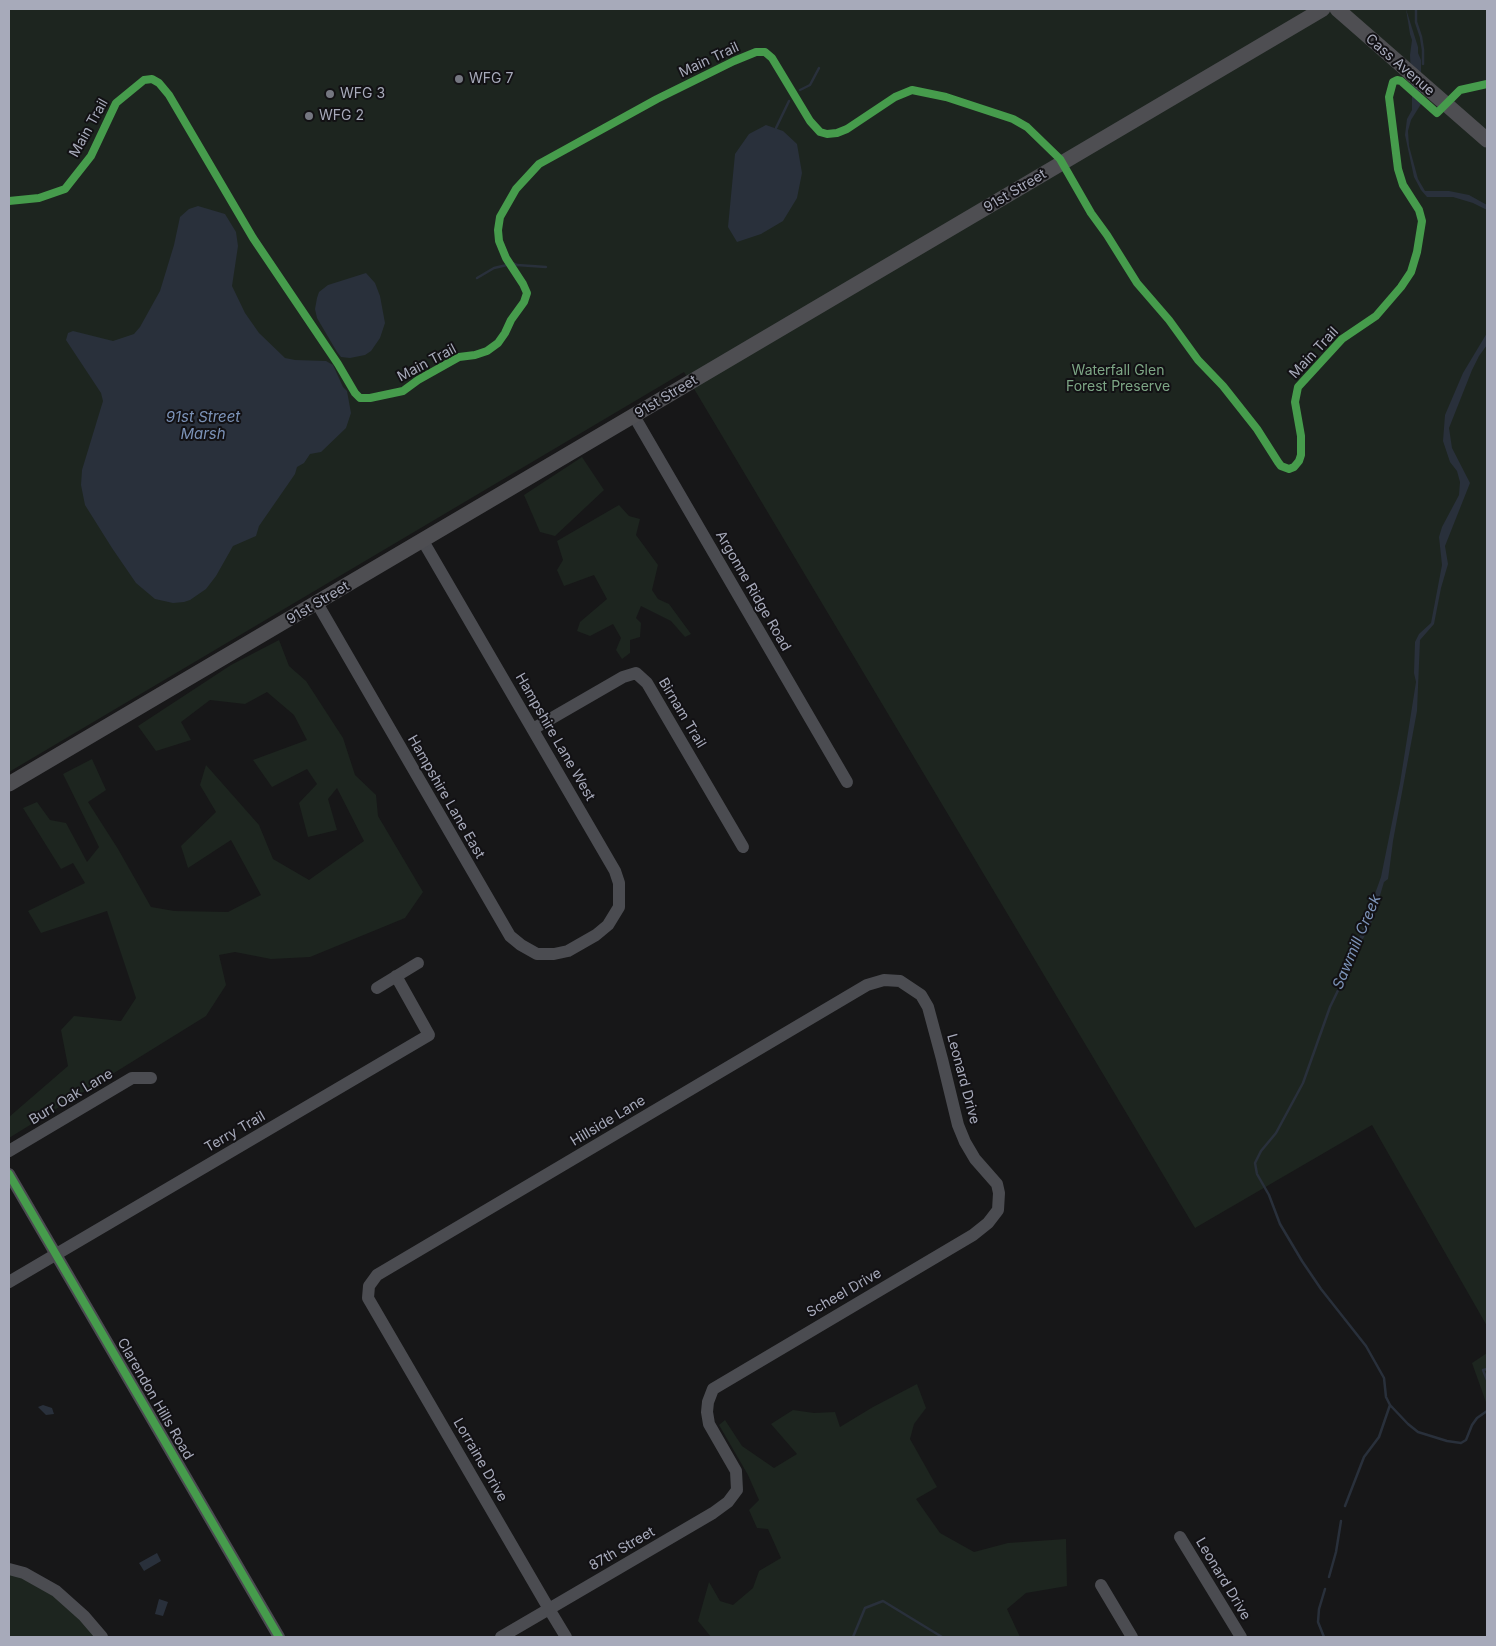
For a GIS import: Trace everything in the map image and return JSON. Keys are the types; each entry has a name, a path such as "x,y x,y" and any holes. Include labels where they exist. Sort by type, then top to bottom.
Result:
{"main road":[{"name":"91st Street","path":"9,784 1323,9"},
{"name":"Cass Avenue","path":"1337,9 1487,140"}],"street":[{"name":"Argonne Ridge Road","path":"634,416 847,782"},
{"name":"Hampshire Lane West","path":"423,541 533,729 619,883 619,907 611,921 604,929 582,944"},
{"name":"Hampshire Lane East","path":"317,603 510,936 521,946 537,954 561,953 582,944"},
{"name":"Birnam Trail","path":"533,729 622,677 636,673 647,683 743,847"},
{"path":"377,988 418,963"},
{"name":"Terry Trail","path":"9,1282 429,1035 396,976"},
{"name":"Leonard Drive","path":"877,981 900,980 915,989 925,1001 942,1058 958,1125 975,1159 996,1184 999,1193 998,1210"},
{"name":"Hillside Lane","path":"368,1298 369,1286 377,1275 877,981"},
{"name":"Burr Oak Lane","path":"9,1151 132,1078 151,1078"},
{"name":"Clarendon Hills Road","path":"9,1174 279,1637"},
{"name":"Scheel Drive","path":"736,1471 709,1424 707,1412 712,1389 973,1235 988,1223 998,1210"},
{"name":"Lorraine Drive","path":"368,1298 566,1637"},
{"name":"87th Street","path":"502,1637 728,1502 737,1490 736,1471"},
{"name":"Leonard Drive","path":"1180,1537 1241,1637"},
{"path":"9,1569 24,1573 56,1591 84,1616 102,1637"},
{"path":"1101,1585 1132,1637"}],"green space":[{"name":"Waterfall Glen Forest Preserve","path":"9,9 1487,9 1487,1326 1372,1125 1195,1228 684,372 9,772"},
{"path":"582,457 604,490 555,536 540,532 524,495"},
{"path":"619,505 629,516 640,519 636,535 658,565 652,590 658,599 669,604 691,634 685,637 671,621 641,606 636,618 641,623 640,637 630,640 630,653 622,659 616,650 621,638 613,624 590,636 577,631 580,622 607,599 594,575 564,586 557,570 563,560 557,541"},
{"path":"279,640 289,666 306,681 343,738 355,775 376,795 378,816 423,892 405,918 310,957 271,959 235,952 219,955 226,985 206,1016 9,1138 9,1117 68,1066 61,1030 74,1016 121,1021 136,998 107,911 41,933 28,911 85,883 73,863 61,869 23,808 37,802 50,820 66,823 87,862 99,847 63,774 92,759 106,790 88,802 118,849 151,907 174,911 228,912 261,895 231,840 188,868 181,846 216,812 200,785 206,765 259,825 273,859 309,880 364,841 337,788 328,799 337,830 308,837 299,803 317,784 307,769 272,787 253,760 307,740 294,715 267,692 245,704 210,700 181,722 191,740 156,751 138,726 231,665"},
{"path":"1487,1353 1487,1405 1472,1363"},
{"path":"917,1384 926,1408 914,1424 910,1439 937,1487 916,1499 940,1533 974,1552 1008,1543 1066,1539 1067,1586 1026,1593 1007,1609 1020,1637 711,1637 698,1621 709,1582 720,1601 733,1605 753,1588 759,1571 781,1558 768,1529 757,1528 749,1510 759,1500 748,1475 719,1425 725,1420 742,1446 774,1468 797,1454 771,1424 793,1410 814,1413 835,1412 840,1427"},
{"path":"9,1569 53,1589 102,1637 9,1637"}],"water":[{"path":"1406,9 1421,60 1421,104 1411,120 1408,131 1409,146 1418,179 1425,191 1449,191 1469,195 1487,205 1487,210 1473,203 1453,197 1427,197 1414,177 1405,135 1407,119 1412,110 1410,55 1412,40"},
{"path":"766,125 783,131 797,144 802,173 797,198 783,221 761,234 737,242 728,227 735,154 749,134"},
{"name":"91st Street Marsh","path":"198,206 225,214 236,232 238,246 232,286 245,313 259,333 285,358 326,361 333,365 343,387 347,391 351,413 346,428 321,452 310,454 304,463 297,467 295,474 259,526 256,536 233,546 216,576 206,589 190,600 173,603 155,599 136,583 85,505 81,485 82,470 103,401 101,393 66,340 68,333 73,331 113,341 134,334 140,327 160,291 174,245 180,217 189,209"},
{"path":"366,273 375,283 380,296 385,323 380,338 371,351 365,355 350,358 341,357 317,318 315,309 317,298 319,292 328,285"},
{"path":"1487,333 1487,345 1472,370 1449,428 1452,448 1470,483 1445,546 1448,564 1434,624 1420,640 1417,711 1393,841 1388,879 1384,882 1373,919 1335,995 1357,944 1381,877 1400,783 1416,682 1414,673 1415,642 1419,634 1431,623 1442,565 1439,537 1442,527 1459,495 1460,482 1457,471 1450,462 1443,441 1445,415 1463,373"},
{"path":"43,1405 52,1408 54,1414 46,1415 38,1407"},
{"path":"157,1553 161,1561 144,1571 139,1563"},
{"path":"159,1599 168,1602 163,1616 155,1614"}],"waterway":[{"name":"Sawmill Creek","path":"1416,9 1416,22 1423,50 1423,64"},
{"path":"800,90 810,85 819,68"},
{"path":"776,128 789,101"},
{"path":"513,263 517,265 546,267"},
{"path":"477,278 494,268 507,265"},
{"name":"Sawmill Creek","path":"1345,976 1330,1007 1303,1083 1276,1133 1261,1151 1255,1163 1257,1174 1269,1195 1280,1224 1302,1261 1321,1289 1366,1346 1384,1378 1386,1397 1390,1405 1408,1424 1418,1432 1447,1441 1461,1443 1466,1440 1477,1418 1487,1411"},
{"path":"1487,1369 1483,1370 1487,1380"},
{"name":"Sawmill Creek","path":"1345,1506 1364,1457 1379,1437 1390,1405"},
{"name":"Sawmill Creek","path":"1329,1577 1336,1552 1341,1521"},
{"name":"Sawmill Creek","path":"1324,1637 1318,1622 1319,1609 1325,1589"},
{"path":"853,1637 865,1608 883,1601 942,1637"}],"cycle path":[{"name":"Main Trail","path":"9,201 39,198 65,189 91,156 116,103 144,80 152,79 159,83 169,95 253,238 338,364 355,393 360,398 370,398 403,391 418,380 459,357 487,351 498,343 524,302 527,293 506,258 499,241 500,217 516,189 539,164 657,99 734,61 756,52 765,52 772,58 810,121 820,132 827,134 837,133 847,129 895,97 912,90 946,97 1013,119 1027,127 1060,159 1091,213 1137,283 1169,320 1198,360 1223,386 1257,429 1281,466 1289,469 1294,467 1301,455 1301,436 1295,402 1298,387 1342,339 1376,316 1401,287 1411,272 1417,252 1422,221 1419,210 1403,185 1398,169 1389,97 1393,82 1401,81 1437,113 1460,90 1487,84"},
{"path":"9,1174 279,1637"}],"place":[{"name":"WFG 7","path":"459,79"},
{"name":"WFG 3","path":"330,94"},
{"name":"WFG 2","path":"309,116"}]}
